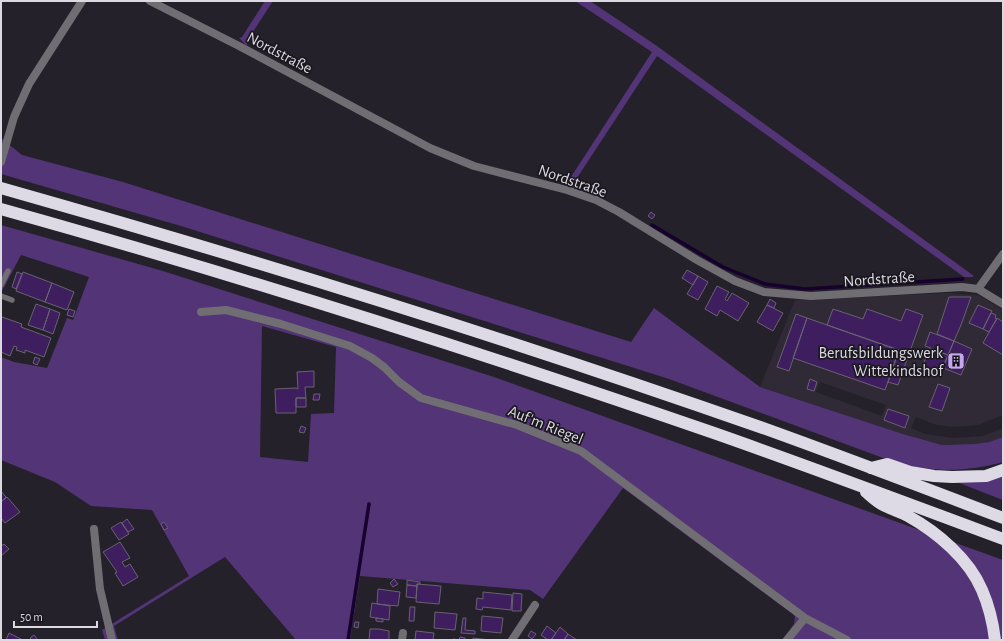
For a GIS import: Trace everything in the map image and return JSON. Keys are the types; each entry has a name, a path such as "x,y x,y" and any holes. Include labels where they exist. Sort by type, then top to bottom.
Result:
{"highway":[{"path":"1,188 172,236 411,310 753,425 1003,518"},
{"path":"1,209 168,256 418,334 716,434 1003,539"},
{"path":"871,468 887,464 910,472 952,477 986,476 1003,470"},
{"path":"855,484 884,506 907,515 923,525 954,549 982,590 993,626 995,640"}],"street":[{"path":"2,158 14,117 29,84 82,1"},
{"name":"Nordstraße","path":"150,1 239,46 430,148 474,166 567,190 596,200 619,212 697,260 735,281 764,292 811,296 962,287 978,289 1003,304"},
{"path":"978,289 1003,254"},
{"name":"Auf'm Riegel","path":"201,312 226,310 281,324 350,346 372,358 384,367 399,382 421,398 517,425 581,451 805,618 847,640"},
{"path":"94,529 100,589 112,640"},
{"path":"512,640 535,605"},
{"path":"787,640 805,618"}],"lane":[{"path":"1,285 8,271"},
{"path":"1,296 12,300"}],"shaded area":[{"path":"265,1 273,1 247,41 247,46 239,38 242,37"},
{"path":"575,1 590,1 657,46 974,276 964,277 657,56 575,181 575,188 564,185 569,180 652,52"},
{"path":"1,138 22,155 123,182 631,342 654,308 760,387 903,434 942,445 974,444 989,442 1003,437 1003,462 974,468 944,470 920,468 894,462 669,379 181,226 1,174"},
{"path":"1,225 163,271 494,377 1003,560 1003,640 782,640 794,624 794,615 623,488 543,599 530,590 360,576 350,640 296,640 225,557 114,626 118,640 105,640 102,630 189,576 152,510 91,506 55,482 1,460 1,357 14,362 47,368 67,318 73,320 89,277 21,255 1,293","holes":["262,326 336,347 334,413 311,414 308,462 260,457"]},
{"path":"948,293 978,295 1003,310 1003,415 978,425 954,427 937,425 916,417 911,428 925,434 953,438 983,436 1003,428 1003,437 989,442 974,444 942,445 903,434 760,387 795,300","holes":["820,382 886,405 882,416 816,392"]},
{"path":"1003,475 1003,500 959,483"}],"building":[{"path":"651,212 655,215 652,219 648,216"},
{"path":"687,270 698,276 693,285 682,278"},
{"path":"17,272 22,274 16,289 12,287"},
{"path":"23,272 52,283 45,302 16,291"},
{"path":"698,276 708,282 698,300 687,294"},
{"path":"52,283 74,292 67,310 45,302"},
{"path":"717,286 729,292 725,299 727,301 732,293 749,303 738,321 720,310 717,316 705,309"},
{"path":"949,297 971,297 954,341 937,334"},
{"path":"770,299 776,303 774,308 767,305"},
{"path":"36,304 50,309 43,330 28,325"},
{"path":"767,305 783,313 773,331 757,322"},
{"path":"978,305 992,311 983,329 969,323"},
{"path":"50,309 60,313 53,334 43,330"},
{"path":"69,309 75,311 73,317 67,315"},
{"path":"833,309 863,319 867,309 901,321 906,309 923,315 909,354 827,325"},
{"path":"991,313 996,315 995,318 997,319 989,332 983,329"},
{"path":"796,314 807,318 789,371 777,367"},
{"path":"2,317 22,324 21,327 51,338 44,357 25,350 25,353 16,350 17,347 14,346 10,356 1,352"},
{"path":"807,318 899,350 885,390 793,358"},
{"path":"997,318 1003,322 1003,355 983,343"},
{"name":"Berufsbildungswerk Wittekindshof","path":"930,332 954,341 948,355 925,346"},
{"name":"Berufsbildungswerk Wittekindshof","path":"954,341 972,349 961,375 943,368"},
{"path":"930,348 948,355 940,374 922,367"},
{"path":"899,350 909,354 898,385 888,382"},
{"path":"35,357 40,359 37,365 33,363"},
{"path":"314,371 314,387 305,387 306,398 296,398 296,413 276,413 275,389 298,389 297,372"},
{"path":"810,379 817,382 814,391 807,389"},
{"path":"938,384 950,388 942,411 929,407"},
{"path":"314,394 320,394 319,400 313,400"},
{"path":"296,398 306,398 306,407 296,407"},
{"path":"888,409 909,416 905,428 884,420"},
{"path":"301,426 306,428 304,433 299,432"},
{"path":"1,491 6,497 1,502"},
{"path":"7,497 20,512 5,523 1,518 1,502"},
{"path":"127,519 134,529 128,532 122,523"},
{"path":"121,522 129,534 119,540 111,528"},
{"path":"164,522 168,528 164,530 161,524"},
{"path":"120,542 130,558 122,562 125,567 130,564 138,577 123,586 115,573 117,572 103,552"},
{"path":"4,544 9,549 1,556 1,546"},
{"path":"394,579 398,584 393,587 390,583"},
{"path":"407,580 420,582 420,584 417,584 417,586 407,585"},
{"path":"417,584 441,586 439,604 416,602"},
{"path":"407,585 417,586 416,598 406,597"},
{"path":"378,589 400,592 398,606 377,604"},
{"path":"483,592 512,595 511,610 483,607 482,610 476,609 477,598 483,599"},
{"path":"513,593 522,594 521,611 512,611"},
{"path":"372,603 390,606 389,620 370,617"},
{"path":"410,607 415,607 414,621 409,621"},
{"path":"435,612 457,614 455,630 434,628"},
{"path":"482,616 503,618 501,633 481,631"},
{"path":"376,618 383,619 383,622 376,621"},
{"path":"463,618 466,618 465,630 475,631 475,634 461,633"},
{"path":"355,622 359,622 358,628 354,627"},
{"path":"547,626 556,633 551,640 548,640 541,635"},
{"path":"560,627 568,634 564,640 551,640"},
{"path":"370,629 389,631 389,640 369,640"},
{"path":"416,631 434,633 433,640 415,640"},
{"path":"531,631 536,634 532,639 528,636"},
{"path":"9,633 23,640 6,640"},
{"path":"568,634 577,640 564,640"},
{"path":"34,635 38,640 30,640 31,637"},
{"path":"460,637 465,638 465,640 459,640"},
{"path":"473,638 490,640 472,640"}],"waterway":[{"path":"652,225 723,267 765,284 805,289 963,279"},
{"path":"348,640 369,504"}],"place":[{"name":"Berufsbildungswerk Wittekindshof","path":"956,361"}]}
